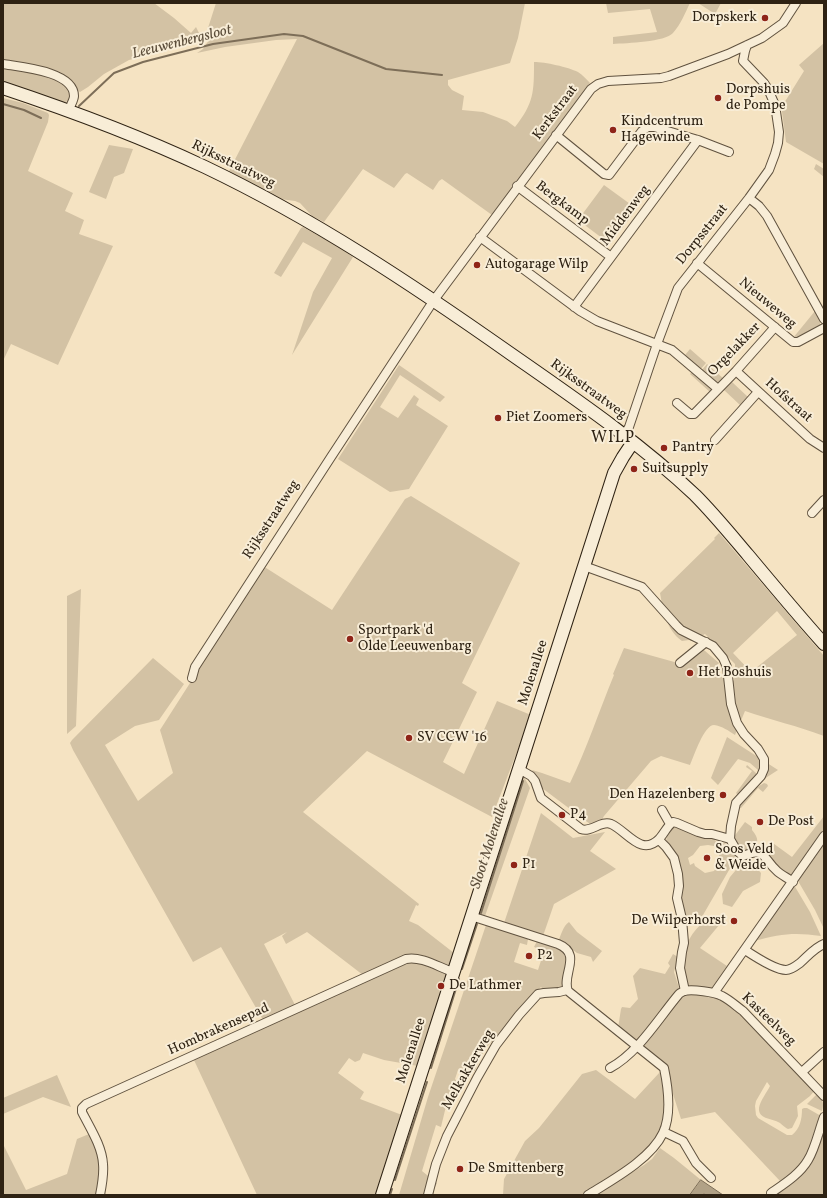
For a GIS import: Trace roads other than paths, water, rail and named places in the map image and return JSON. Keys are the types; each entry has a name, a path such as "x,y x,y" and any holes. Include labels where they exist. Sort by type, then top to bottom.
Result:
{"main road":[{"name":"Rijksstraatweg","path":"3,88 68,110 109,126 173,153 258,194 350,246 434,300 584,406 668,470 702,502 824,644"},
{"name":"Molenallee","path":"382,1195 614,473 623,457 629,439"}],"street":[{"name":"Kerkstraat","path":"434,300 517,186 591,89 598,84 608,81 661,78 669,76 728,54 747,46 781,26 796,3"},
{"path":"743,61 744,51 747,46"},
{"name":"Dorpsstraat","path":"629,439 630,424 678,288 749,198 772,163 778,143 779,132 775,105 768,89 760,78 743,61 728,54"},
{"path":"3,64 46,72 58,76 64,80 74,93 68,110"},
{"path":"556,136 606,175 612,172 642,131 648,127 654,127 698,140 729,152"},
{"name":"Middenweg","path":"574,307 698,140"},
{"name":"Bergkamp","path":"517,186 611,257"},
{"path":"749,198 759,206 767,216 824,319"},
{"name":"Orgelakker","path":"480,237 574,307 597,321 657,344 676,353 718,389 775,328"},
{"name":"Nieuweweg","path":"697,263 790,340 796,342 824,328"},
{"name":"Rijksstraatweg","path":"192,678 195,667 434,300"},
{"name":"Hofstraat","path":"736,371 815,443 824,448"},
{"path":"677,403 690,414 694,414 718,389"},
{"path":"715,440 758,392"},
{"path":"812,513 824,500"},
{"path":"584,566 642,587 663,612 681,630 706,642 716,649 725,663 731,704 737,723 744,734 758,749 764,759 762,776 734,801 730,839 737,851 743,856 754,853 763,854 776,870 793,882"},
{"path":"680,663 706,642"},
{"path":"519,769 531,776 535,781 541,798 581,829 588,830 606,824 611,824 628,837 646,846 659,840 672,822 698,832 730,839"},
{"path":"662,810 670,824"},
{"path":"712,834 724,830 732,820"},
{"path":"714,993 824,836"},
{"path":"610,1068 619,1063 637,1046 678,994 685,991 680,968 684,943 682,919 677,898 679,886 678,874 674,858 659,840"},
{"path":"471,916 564,947 568,952 571,961 566,984 568,992 664,1068 668,1107 664,1132 656,1145 643,1158 610,1182 588,1195"},
{"path":"745,950 766,962 787,970 824,944"},
{"name":"Hombrakensepad","path":"100,1195 103,1179 103,1164 100,1148 82,1112 82,1108 86,1104 411,958 423,960 453,972"},
{"name":"Kasteelweg","path":"685,991 691,990 714,993 722,996 743,1012 824,1096"},
{"name":"Melkakkerweg","path":"428,1195 436,1164 444,1143 473,1084 496,1045 538,994 544,992 568,992"},
{"path":"802,1072 824,1052"},
{"path":"771,1193 792,1178 808,1160 824,1117"},
{"path":"664,1132 683,1141 696,1164 712,1178"}],"waterway":[{"name":"Leeuwenbergsloot","path":"79,106 114,73 143,62 213,44 284,34 303,36 386,69 442,75"},
{"name":"Leeuwenbergsloot","path":"3,104 24,110 41,118"},
{"name":"Sloot Molenallee","path":"481,913 523,781"},
{"name":"Sloot Molenallee","path":"462,969 477,924"},
{"name":"Sloot Molenallee","path":"431,1068 459,979"},
{"name":"Sloot Molenallee","path":"395,1180 427,1082"},
{"name":"Sloot Molenallee","path":"390,1195 392,1189"}],"place":[{"name":"Dorpskerk","path":"765,18"},
{"name":"Dorpshuis de Pompe","path":"718,98"},
{"name":"Kindcentrum Hagewinde","path":"613,130"},
{"name":"Autogarage Wilp","path":"477,265"},
{"name":"Piet Zoomers","path":"498,418"},
{"name":"Pantry","path":"664,448"},
{"name":"Suitsupply","path":"634,469"},
{"name":"Sportpark 'd Olde Leeuwenbarg","path":"350,639"},
{"name":"Het Boshuis","path":"690,673"},
{"name":"SV CCW '16","path":"409,738"},
{"name":"Den Hazelenberg","path":"723,795"},
{"name":"P4","path":"562,815"},
{"name":"De Post","path":"760,822"},
{"name":"Soos Veld & Weide","path":"707,858"},
{"name":"P1","path":"514,865"},
{"name":"De Wilperhorst","path":"734,921"},
{"name":"P2","path":"529,956"},
{"name":"De Lathmer","path":"441,986"},
{"name":"De Smittenberg","path":"460,1169"}],"district":[{"name":"WILP","path":"613,439"}]}
